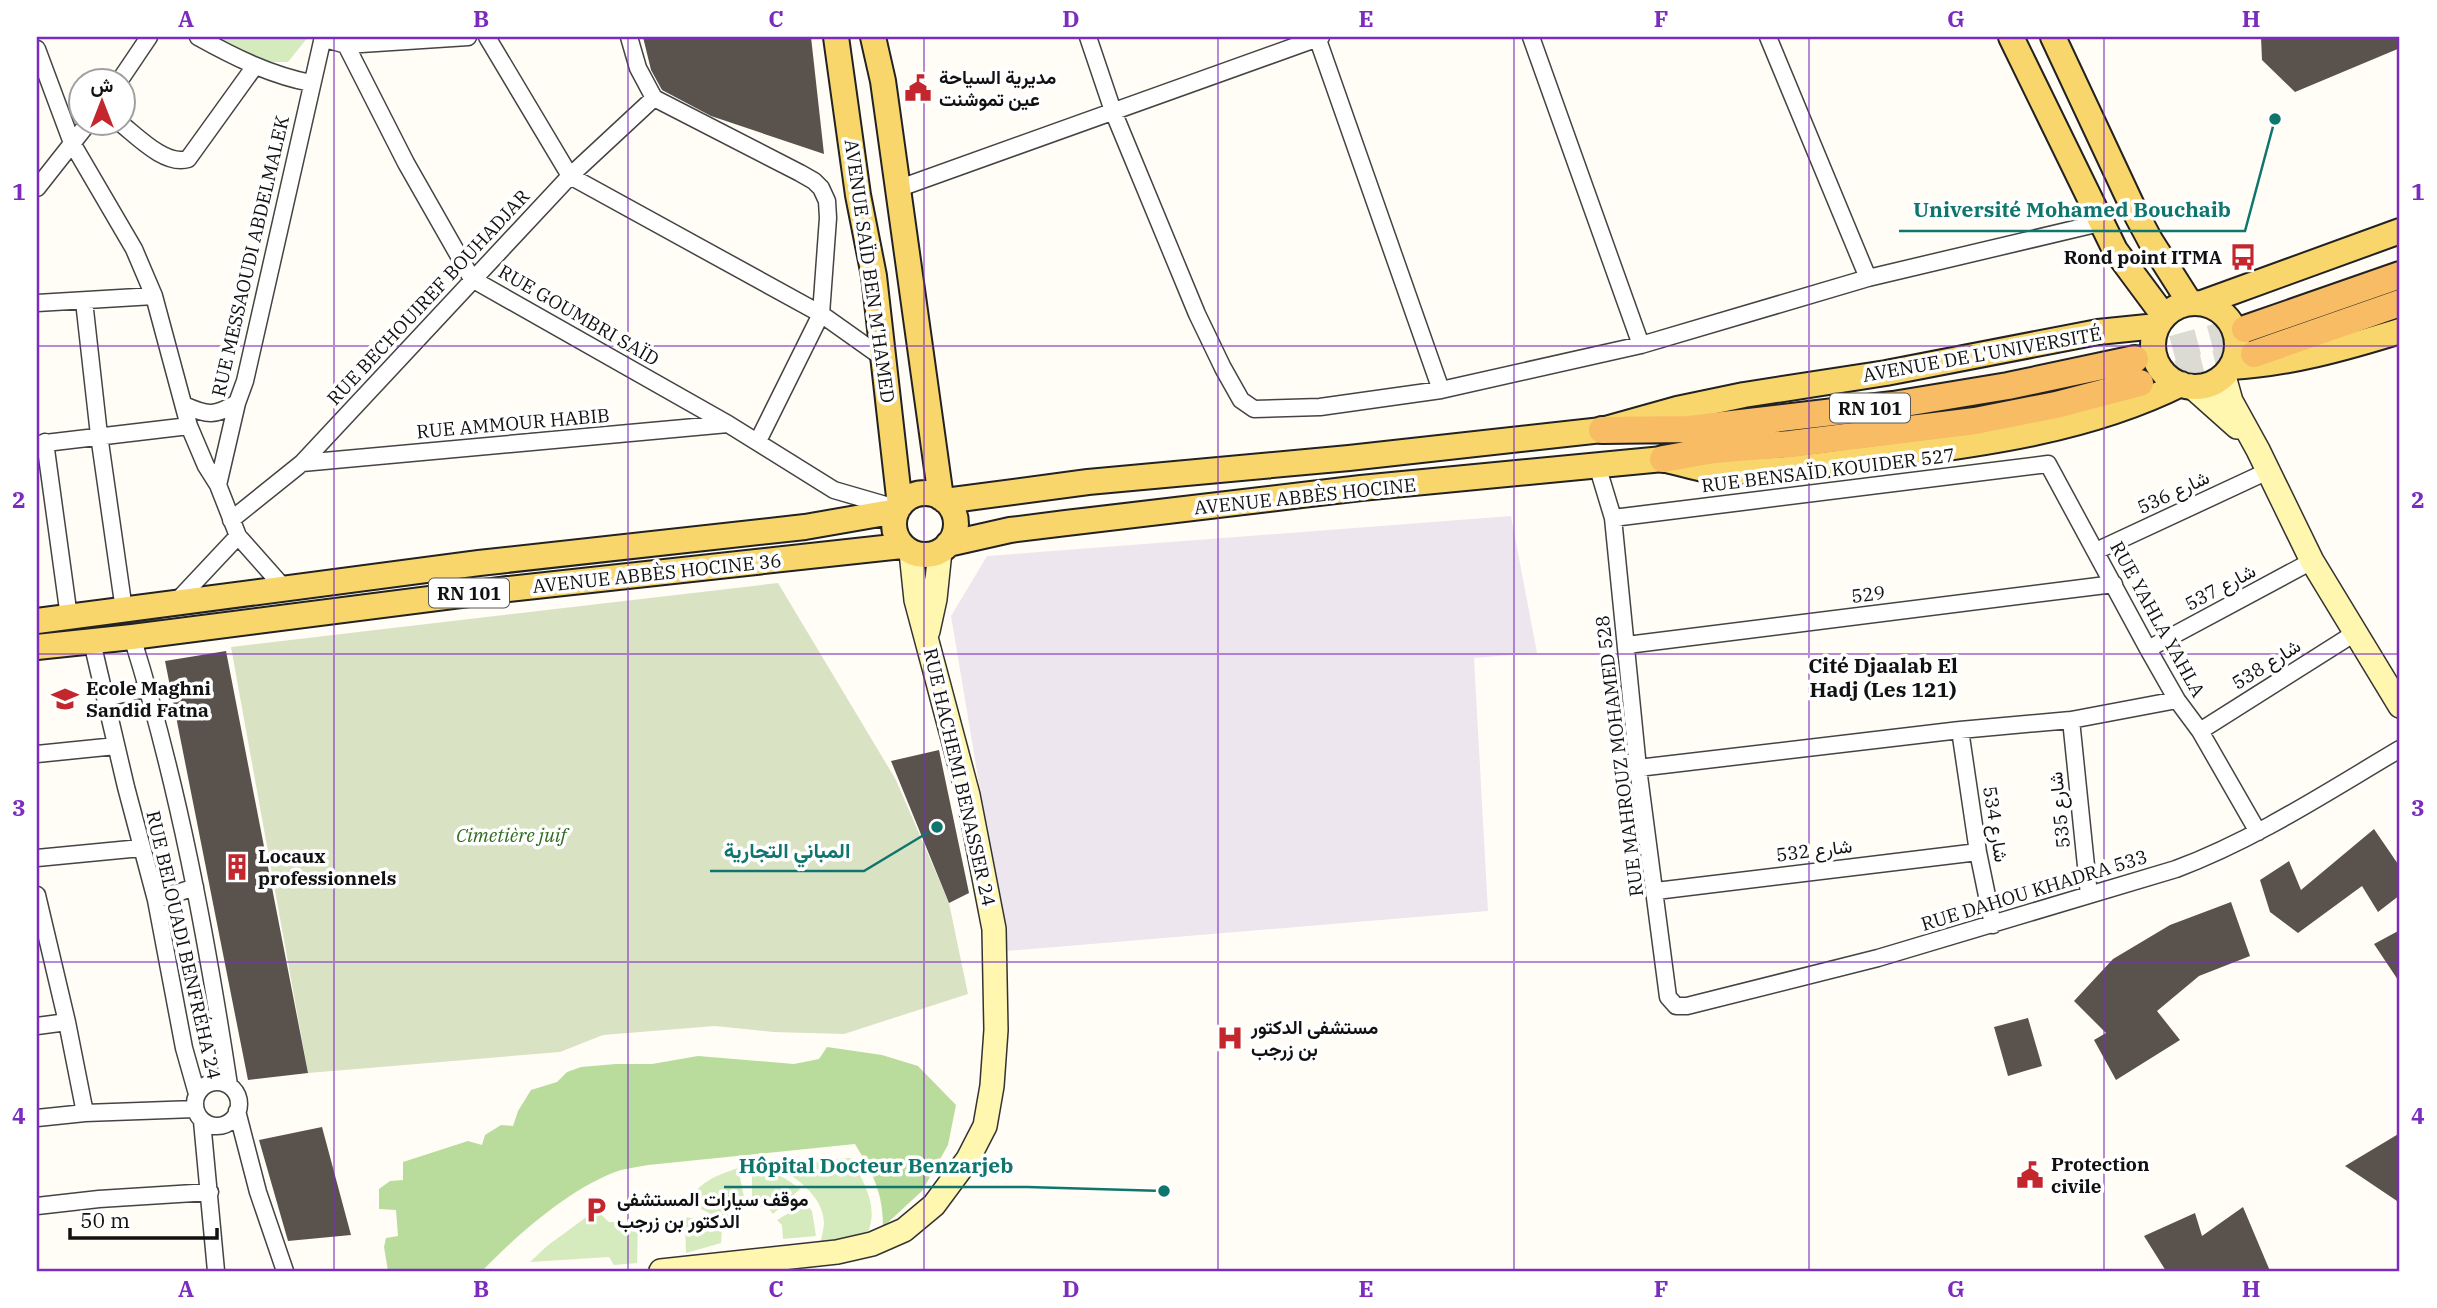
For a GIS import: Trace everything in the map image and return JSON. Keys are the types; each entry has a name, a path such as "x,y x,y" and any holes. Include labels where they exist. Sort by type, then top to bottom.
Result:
{"highway":[{"path":"2245,329 2400,275"},
{"path":"2254,354 2400,303"},
{"name":"RN 101","path":"1602,430 1689,429 1893,405 2008,386 2137,371 2056,405 1975,421 1790,444 1714,450 1663,459"}],"main road":[{"name":"AVENUE SAÏD BEN M'HAMED","path":"836,37 858,195 874,276 898,508"},
{"name":"AVENUE SAÏD BEN M'HAMED","path":"873,37 883,81 943,500"},
{"path":"2011,37 2100,223 2161,321"},
{"path":"1663,459 1712,471 1767,472 1914,453 2016,436 2091,419 2186,385 2208,385 2227,371 2235,357 2235,333 2223,314 2196,303 2135,212 2053,37"},
{"path":"2263,460 2227,416 2186,385 2171,379 2156,360 2153,337 2161,321 2172,310 2400,231"},
{"name":"AVENUE DE L'UNIVERSITÉ","path":"1602,430 1677,408 1886,373 2161,321"},
{"path":"2227,371 2284,362 2400,331"},
{"path":"2227,371 2231,401 2312,561 2400,706"},
{"name":"AVENUE ABBÈS HOCINE","path":"943,500 1088,482 1349,458 1602,430"},
{"name":"AVENUE ABBÈS HOCINE","path":"944,548 1010,530 1066,523 1361,488 1663,459"},
{"path":"919,494 934,495 943,500 955,518 953,536 944,548 931,555 906,549 894,529 898,508 912,496 919,494"},
{"name":"AVENUE ABBÈS HOCINE 36","path":"37,621 479,563 805,527 898,508"},
{"path":"927,634 944,548"},
{"name":"AVENUE ABBÈS HOCINE 36","path":"37,647 508,589 906,549"},
{"name":"RUE HACHEMI BENASSER 24","path":"661,1271 837,1252 872,1244 904,1230 934,1205 968,1159 985,1126 992,1086 996,1030 994,929 968,795 916,600 906,549"}],"street":[{"path":"129,66 149,37"},
{"path":"198,37 255,66 311,83"},
{"path":"322,38 346,45 468,37"},
{"path":"487,37 570,176 821,314 883,358"},
{"path":"629,37 638,68 654,98 800,173 821,188 827,201 821,314 758,441"},
{"path":"1088,37 1113,111 1196,314 1241,400 1254,409 1320,407 1441,390 1641,345 1868,278 2100,223"},
{"path":"897,189 1318,37 1441,390"},
{"path":"1531,37 1641,345"},
{"path":"1768,37 1868,278"},
{"name":"RUE MESSAOUDI ABDELMALEK","path":"218,485 237,403 245,381 322,38"},
{"name":"RUE GOUMBRI SAÏD","path":"346,45 406,163 472,279 758,441 834,490 898,508"},
{"path":"37,49 72,143 134,249 154,296 189,426 206,466 218,485 238,536 285,589"},
{"path":"136,135 165,156 179,162 188,159 255,66"},
{"name":"RUE BECHOUIREF BOUHADJAR","path":"231,520 302,463 570,176 654,98"},
{"path":"37,188 78,136"},
{"path":"827,201 858,195"},
{"path":"37,303 154,296"},
{"path":"84,301 99,435 124,610"},
{"path":"184,405 203,414 220,413 237,403"},
{"name":"RUE AMMOUR HABIB","path":"302,463 728,424"},
{"path":"69,617 41,443 189,426"},
{"name":"شارع 536","path":"2096,551 2263,460"},
{"name":"RUE YAHLA YAHLA","path":"2049,464 2148,649 2177,700 2200,731 2258,832"},
{"name":"RUE BENSAÏD KOUIDER 527","path":"1611,510 2049,464"},
{"name":"RUE MAHROUZ MOHAMED 528","path":"1597,465 1611,510 1638,768 1667,990"},
{"path":"177,601 238,536"},
{"name":"537 شارع","path":"2148,649 2312,561"},
{"name":"529","path":"1627,645 2114,584"},
{"name":"538 شارع","path":"2200,731 2355,633"},
{"name":"RUE BELOUADI BENFRÉHA 24","path":"132,637 148,688 195,887 229,1085"},
{"name":"RUE BELOUADI BENFRÉHA 24","path":"92,642 156,900 198,1108 210,1192 216,1271"},
{"path":"106,698 148,688"},
{"path":"1638,768 1960,730 2071,720 2177,700"},
{"name":"535 شارع","path":"2071,720 2090,895"},
{"name":"534 شارع","path":"1960,730 1978,852 1993,925"},
{"path":"37,754 116,746"},
{"name":"RUE DAHOU KHADRA 533","path":"1667,990 1670,1002 1676,1006 1687,1006 1878,958 2176,869 2216,854 2258,832 2400,749"},
{"path":"37,859 141,848"},
{"name":"532 شارع","path":"1656,891 1978,852"},
{"path":"156,900 195,887"},
{"path":"38,906 67,1022 85,1113"},
{"path":"37,1026 67,1022"},
{"path":"198,1108 207,1084 214,1082 229,1085 238,1097 237,1111 258,1192 285,1271"},
{"path":"198,1108 209,1124 222,1125 229,1122 237,1111"},
{"path":"37,1118 198,1108"},
{"path":"37,1206 210,1192"}],"shaded area":[{"path":"1511,516 1537,653 1474,658 1488,911 1007,951 951,616 987,556"}],"green space":[{"path":"215,37 308,37 288,62 258,62"},
{"name":"Cimetière juif","path":"778,583 896,780 949,903 968,994 844,1034 773,1032 715,1026 603,1035 560,1052 308,1073 231,647"},
{"path":"827,1047 882,1055 918,1066 956,1105 948,1145 922,1191 883,1227 876,1184 855,1144 621,1170 602,1177 565,1199 528,1227 482,1271 388,1271 384,1247 386,1238 398,1236 396,1210 379,1209 379,1189 390,1181 403,1180 403,1162 468,1141 482,1145 485,1135 501,1125 513,1126 518,1111 531,1090 557,1082 567,1072 581,1067 652,1064 698,1056 794,1064 819,1059"},
{"path":"851,1158 871,1203 868,1232 839,1245 820,1246 824,1224 819,1204 798,1181 772,1164"},
{"path":"738,1168 746,1207 735,1209 725,1221 689,1203 703,1185"},
{"path":"752,1169 778,1175 800,1189 773,1214 768,1208 752,1205"},
{"path":"806,1203 812,1211 816,1236 783,1239 782,1225 777,1220"},
{"path":"596,1210 609,1222 638,1222 637,1263 614,1265 609,1257 530,1262 547,1246"},
{"path":"687,1217 722,1228 721,1243 686,1253"}],"building":[{"path":"643,37 811,37 824,154 711,116 662,90 651,70"},
{"path":"2261,37 2400,37 2400,48 2295,92 2262,60"},
{"name":"Locaux professionnels","path":"226,651 308,1073 248,1080 165,661"},
{"path":"939,750 969,893 949,903 891,761"},
{"path":"2374,829 2400,867 2400,895 2378,912 2362,886 2298,933 2270,912 2260,880 2289,861 2301,890"},
{"path":"2231,902 2250,956 2199,976 2157,1011 2180,1040 2116,1080 2094,1040 2106,1033 2074,1001 2113,959 2170,925"},
{"path":"2400,930 2400,983 2374,944"},
{"path":"2028,1018 2042,1066 2008,1076 1994,1027"},
{"path":"322,1127 351,1235 288,1241 259,1140"},
{"path":"2400,1133 2400,1203 2345,1166"},
{"path":"2243,1207 2270,1271 2166,1271 2144,1236 2195,1213 2202,1236"}],"tunnel":[{"path":"2135,359 2245,329"},
{"path":"2140,383 2253,354"}],"place":[{"name":"مديرية السياحة عين تموشنت","path":"918,88"},
{"name":"Université Mohamed Bouchaib","path":"2275,119"},
{"name":"Rond point ITMA","path":"2243,257"},
{"name":"Ecole Maghni Sandid Fatna","path":"65,699"},
{"name":"المباني التجارية","path":"937,827"},
{"name":"Locaux professionnels","path":"237,867"},
{"name":"مستشفى الدكتور بن زرجب","path":"1230,1038"},
{"name":"Protection civile","path":"2030,1175"},
{"name":"Hôpital Docteur Benzarjeb","path":"1164,1191"},
{"name":"موقف سيارات المستشفى الدكتور بن زرجب","path":"596,1210"}],"district":[{"name":"Cité Djaalab El Hadj (Les 121)","path":"1883,677"}]}
